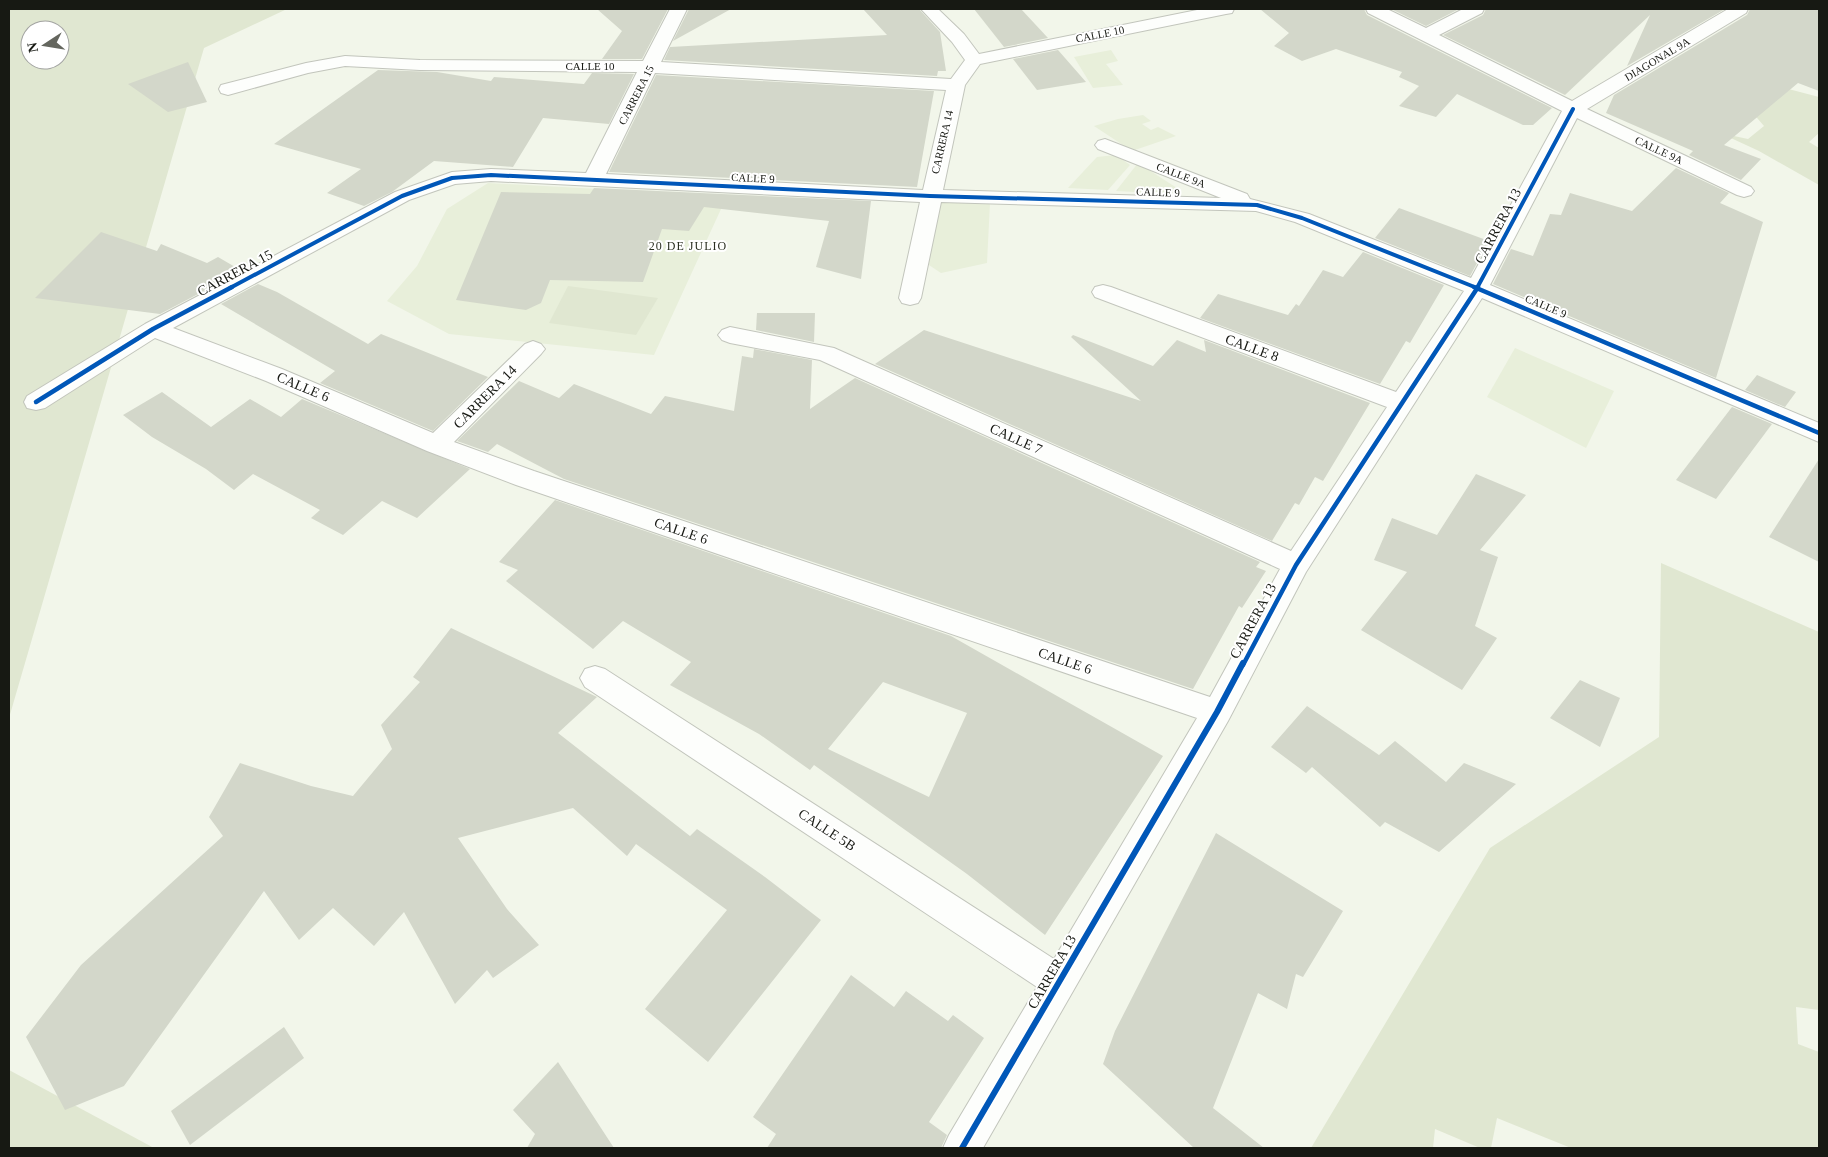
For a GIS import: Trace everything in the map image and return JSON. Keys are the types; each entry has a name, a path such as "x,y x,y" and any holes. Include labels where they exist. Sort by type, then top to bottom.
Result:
{"street":[{"name":"CARRERA 15","path":"593,180 678,9"},
{"path":"929,9 958,38 974,60"},
{"name":"CALLE 10","path":"974,60 1226,9"},
{"path":"1374,9 1428,34 1573,109"},
{"path":"1428,34 1476,9"},
{"name":"DIAGONAL 9A","path":"1573,109 1740,9"},
{"name":"CARRERA 14","path":"910,298 930,196 956,85 974,60"},
{"name":"CALLE 10","path":"228,89 306,68 345,61 420,65 650,67 956,85"},
{"name":"CALLE 9A","path":"1573,109 1744,191"},
{"name":"CARRERA 13","path":"962,1148 1217,712 1296,565 1477,288 1573,109"},
{"name":"CALLE 9A","path":"1105,145 1257,204"},
{"name":"CALLE 9","path":"452,178 491,174 930,196 1257,204 1302,218 1477,288 1819,433"},
{"name":"CARRERA 15","path":"36,402 153,329 402,196 452,178"},
{"name":"CALLE 8","path":"1103,292 1401,403"},
{"name":"CALLE 6","path":"153,329 274,375 436,445 525,478 1217,712"},
{"name":"CALLE 7","path":"730,335 826,353 1296,565"},
{"name":"CARRERA 14","path":"436,445 533,349"},
{"name":"CALLE 5B","path":"595,678 1059,982"}],"shaded area":[{"path":"9,9 287,9 204,48 9,718"},
{"path":"1111,50 1118,61 1106,64 1123,85 1093,88 1074,57"},
{"path":"1762,82 1819,97 1819,133 1809,142 1819,148 1819,185 1759,151 1720,133 1748,139 1764,126 1733,90"},
{"path":"1143,115 1151,121 1142,124 1151,130 1158,127 1176,136 1132,151 1094,126 1118,119"},
{"path":"1116,155 1130,165 1108,190 1068,188 1097,157"},
{"path":"1138,163 1177,188 1174,194 1116,191"},
{"path":"488,183 727,196 654,355 449,334 387,301 417,266 447,209"},
{"path":"934,199 990,203 987,263 941,273 923,261"},
{"path":"568,286 658,298 636,335 549,323"},
{"path":"1515,348 1614,391 1586,448 1487,397"},
{"path":"1661,563 1819,632 1819,1010 1796,1007 1798,1044 1819,1052 1819,1148 1571,1148 1497,1118 1491,1148 1480,1148 1435,1129 1433,1148 1311,1148 1490,848 1659,737"},
{"path":"9,1070 154,1148 9,1148"}],"building":[{"path":"597,9 668,9 642,59 602,59 622,31"},
{"path":"689,9 731,9 673,41"},
{"path":"863,9 919,9 940,32 946,71 938,71 937,76 664,60 670,47 887,35"},
{"path":"974,9 1021,9 1048,38 1004,47"},
{"path":"1260,9 1364,9 1367,15 1552,108 1533,125 1523,125 1457,94 1436,117 1399,106 1419,86 1399,77 1402,72 1336,49 1302,61 1274,46 1289,33"},
{"path":"1391,9 1459,9 1426,26"},
{"path":"1486,9 1725,9 1627,66 1650,15 1565,95 1443,35 1483,15"},
{"path":"1750,9 1819,9 1819,91 1798,83 1724,145 1761,159 1741,180 1689,155 1693,151 1606,113 1614,95 1747,15"},
{"path":"1058,50 1086,82 1037,90 1013,59"},
{"path":"188,62 207,102 168,112 128,84"},
{"path":"378,70 437,72 491,81 494,77 584,84 592,73 634,74 609,124 543,118 513,167 434,161 392,192 364,206 327,193 361,169 274,144"},
{"path":"656,75 934,91 917,187 609,172"},
{"path":"1676,168 1729,193 1720,203 1763,222 1716,378 1493,284 1511,249 1533,256 1550,214 1561,215 1570,193 1632,211"},
{"path":"594,188 871,201 861,279 816,267 829,221 704,207 689,231 662,229 643,282 550,280 541,303 526,310 456,300 501,192 590,194"},
{"path":"1399,208 1489,241 1470,276 1375,238"},
{"path":"101,232 157,251 161,244 207,263 218,257 242,271 160,314 35,298"},
{"path":"1363,252 1444,285 1410,343 1406,341 1380,384 1200,318 1218,294 1288,315 1296,304 1299,306 1323,270 1343,277"},
{"path":"258,284 277,292 368,344 381,334 488,377 433,431 320,383 335,371 221,304"},
{"path":"757,313 815,313 814,342 756,330"},
{"path":"924,330 1141,401 1071,337 1073,335 1153,366 1177,340 1206,352 1204,340 1370,403 1323,481 1315,477 1299,505 1295,503 1272,541 875,364"},
{"path":"754,349 812,360 810,409 855,378 1260,562 1256,567 1266,571 1242,608 1239,606 1193,689 564,479 497,444 488,452 457,441 519,381 559,398 574,384 651,414 665,396 734,411 742,356 753,358"},
{"path":"1757,375 1796,392 1785,407 1745,390"},
{"path":"162,392 211,427 250,399 281,417 302,399 470,469 417,518 382,501 343,535 311,518 320,510 253,474 234,490 206,469 152,437 123,415"},
{"path":"1732,407 1772,424 1716,499 1676,480"},
{"path":"1819,459 1819,562 1769,537"},
{"path":"1476,474 1526,495 1480,550 1498,557 1475,626 1497,638 1462,690 1361,630 1407,572 1374,560 1392,518 1437,535"},
{"path":"555,500 951,636 1163,756 1045,935 967,874 814,765 810,770 759,734 670,685 691,662 623,621 593,649 506,581 518,570 499,562","holes":["883,682 967,713 929,797 828,749"]},
{"path":"451,628 597,697 558,733 690,836 697,829 765,877 821,920 708,1062 645,1009 727,910 636,844 627,856 573,808 458,838 507,909 539,945 493,978 487,970 455,1004 404,912 374,946 333,908 299,940 264,891 124,1086 65,1110 26,1037 81,965 223,836 209,817 240,763 311,786 353,796 392,749 381,725 420,682 413,677"},
{"path":"1580,680 1620,698 1600,747 1550,718"},
{"path":"1307,706 1379,755 1395,741 1446,782 1464,763 1516,784 1439,852 1385,822 1380,827 1312,767 1306,773 1271,747"},
{"path":"1216,833 1343,911 1303,977 1296,974 1287,1009 1258,993 1213,1108 1264,1148 1194,1148 1103,1064 1115,1031"},
{"path":"851,975 894,1007 906,991 948,1021 953,1015 984,1038 929,1122 947,1135 941,1148 767,1148 776,1134 753,1117"},
{"path":"284,1027 304,1058 190,1145 171,1111"},
{"path":"558,1062 614,1148 527,1148 535,1134 513,1110"}],"cycle path":[{"path":"962,1148 1217,712 1296,565 1477,288 1573,109"},
{"path":"36,402 153,329 402,196 452,178 491,175 930,196 1257,205 1302,218 1477,288 1819,433"}],"district":[{"name":"20 DE JULIO","path":"688,246"}]}
